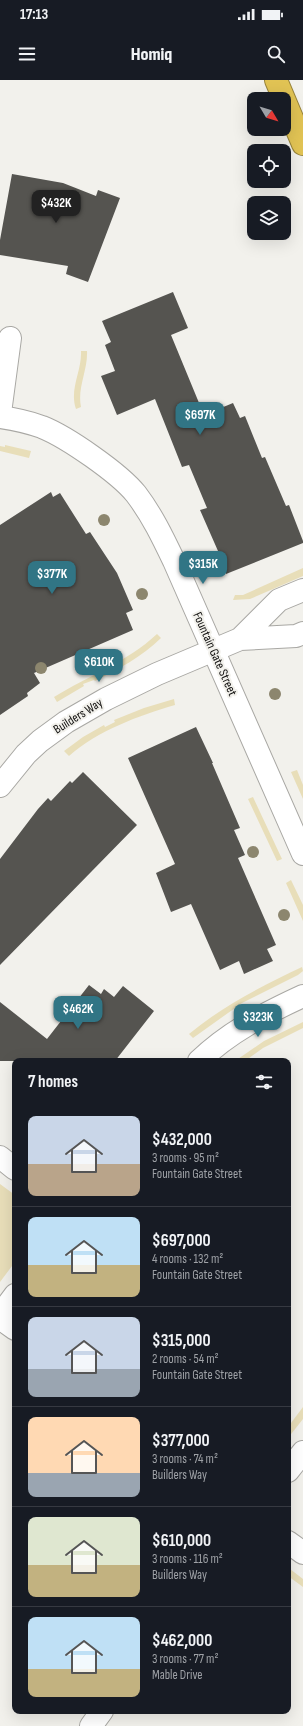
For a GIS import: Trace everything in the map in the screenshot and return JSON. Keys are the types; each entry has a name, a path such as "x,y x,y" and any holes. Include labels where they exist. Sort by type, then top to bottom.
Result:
{"highway":[{"path":"276,80 303,144"}],"street":[{"path":"0,413 10,338"},
{"name":"Fountain Gate Street","path":"0,417 20,420 43,427 61,437 104,466 121,479 136,494 153,519 165,542 303,854"},
{"name":"Builders Way","path":"240,639 279,600 303,590"},
{"name":"Builders Way","path":"0,786 26,754 40,741 66,722 106,699 157,674 240,639 296,636 303,633"},
{"path":"203,1058 225,1039 250,1023 303,996"},
{"path":"0,1157 12,1167"},
{"path":"12,1299 0,1316 12,1326"},
{"path":"291,1467 303,1452"},
{"path":"291,1544 303,1553"},
{"path":"91,1726 100,1714"}],"shaded area":[{"path":"81,351 87,351 87,358 80,393 81,407 76,409 74,394 80,366"},
{"path":"5,445 31,451 29,458 0,451 0,446 5,447"},
{"path":"303,568 303,576 250,599 233,600 235,595 243,595"},
{"path":"157,634 161,638 138,657 95,681 94,680 83,684 84,686 57,702 54,697 120,661 133,653"},
{"path":"174,699 175,705 133,719 106,731 69,756 64,751 83,737 104,725 105,727 115,722 114,720 144,708"},
{"path":"297,770 303,785 303,799 291,772"},
{"path":"253,797 282,859 277,861 248,799"},
{"path":"291,880 303,905 303,921 286,883"},
{"path":"302,967 303,971 298,975 242,1003 193,1038 189,1034 230,1005"},
{"path":"303,1022 303,1028 263,1048 249,1058 239,1058 264,1041"},
{"path":"0,1184 12,1193 12,1266 0,1282"},
{"path":"303,1407 303,1419 291,1434 291,1423"},
{"path":"291,1570 303,1579 303,1587 291,1578"}],"building":[{"path":"12,174 63,183 96,196 98,190 120,198 88,282 66,274 68,266 0,255 0,240"},
{"path":"173,292 188,328 171,335 204,415 233,403 240,418 245,416 262,458 265,457 286,506 289,505 303,541 303,543 226,574 217,552 218,551 200,510 207,508 189,465 182,467 155,399 117,415 101,376 115,371 105,345 111,342 102,321"},
{"path":"51,492 53,497 60,493 86,534 90,532 117,573 133,610 126,613 133,630 34,673 40,683 27,693 28,696 0,715 0,525"},
{"path":"196,727 213,763 240,828 234,830 245,855 238,858 276,945 267,949 273,961 244,974 239,961 220,970 191,904 171,912 156,873 175,864 128,758"},
{"path":"83,772 137,825 0,965 0,859 48,798 51,801 70,781 72,783"},
{"path":"89,985 101,994 104,989 114,997 123,986 154,1011 117,1058 12,1058 12,1061 0,1061 0,1002 47,1039"}]}
